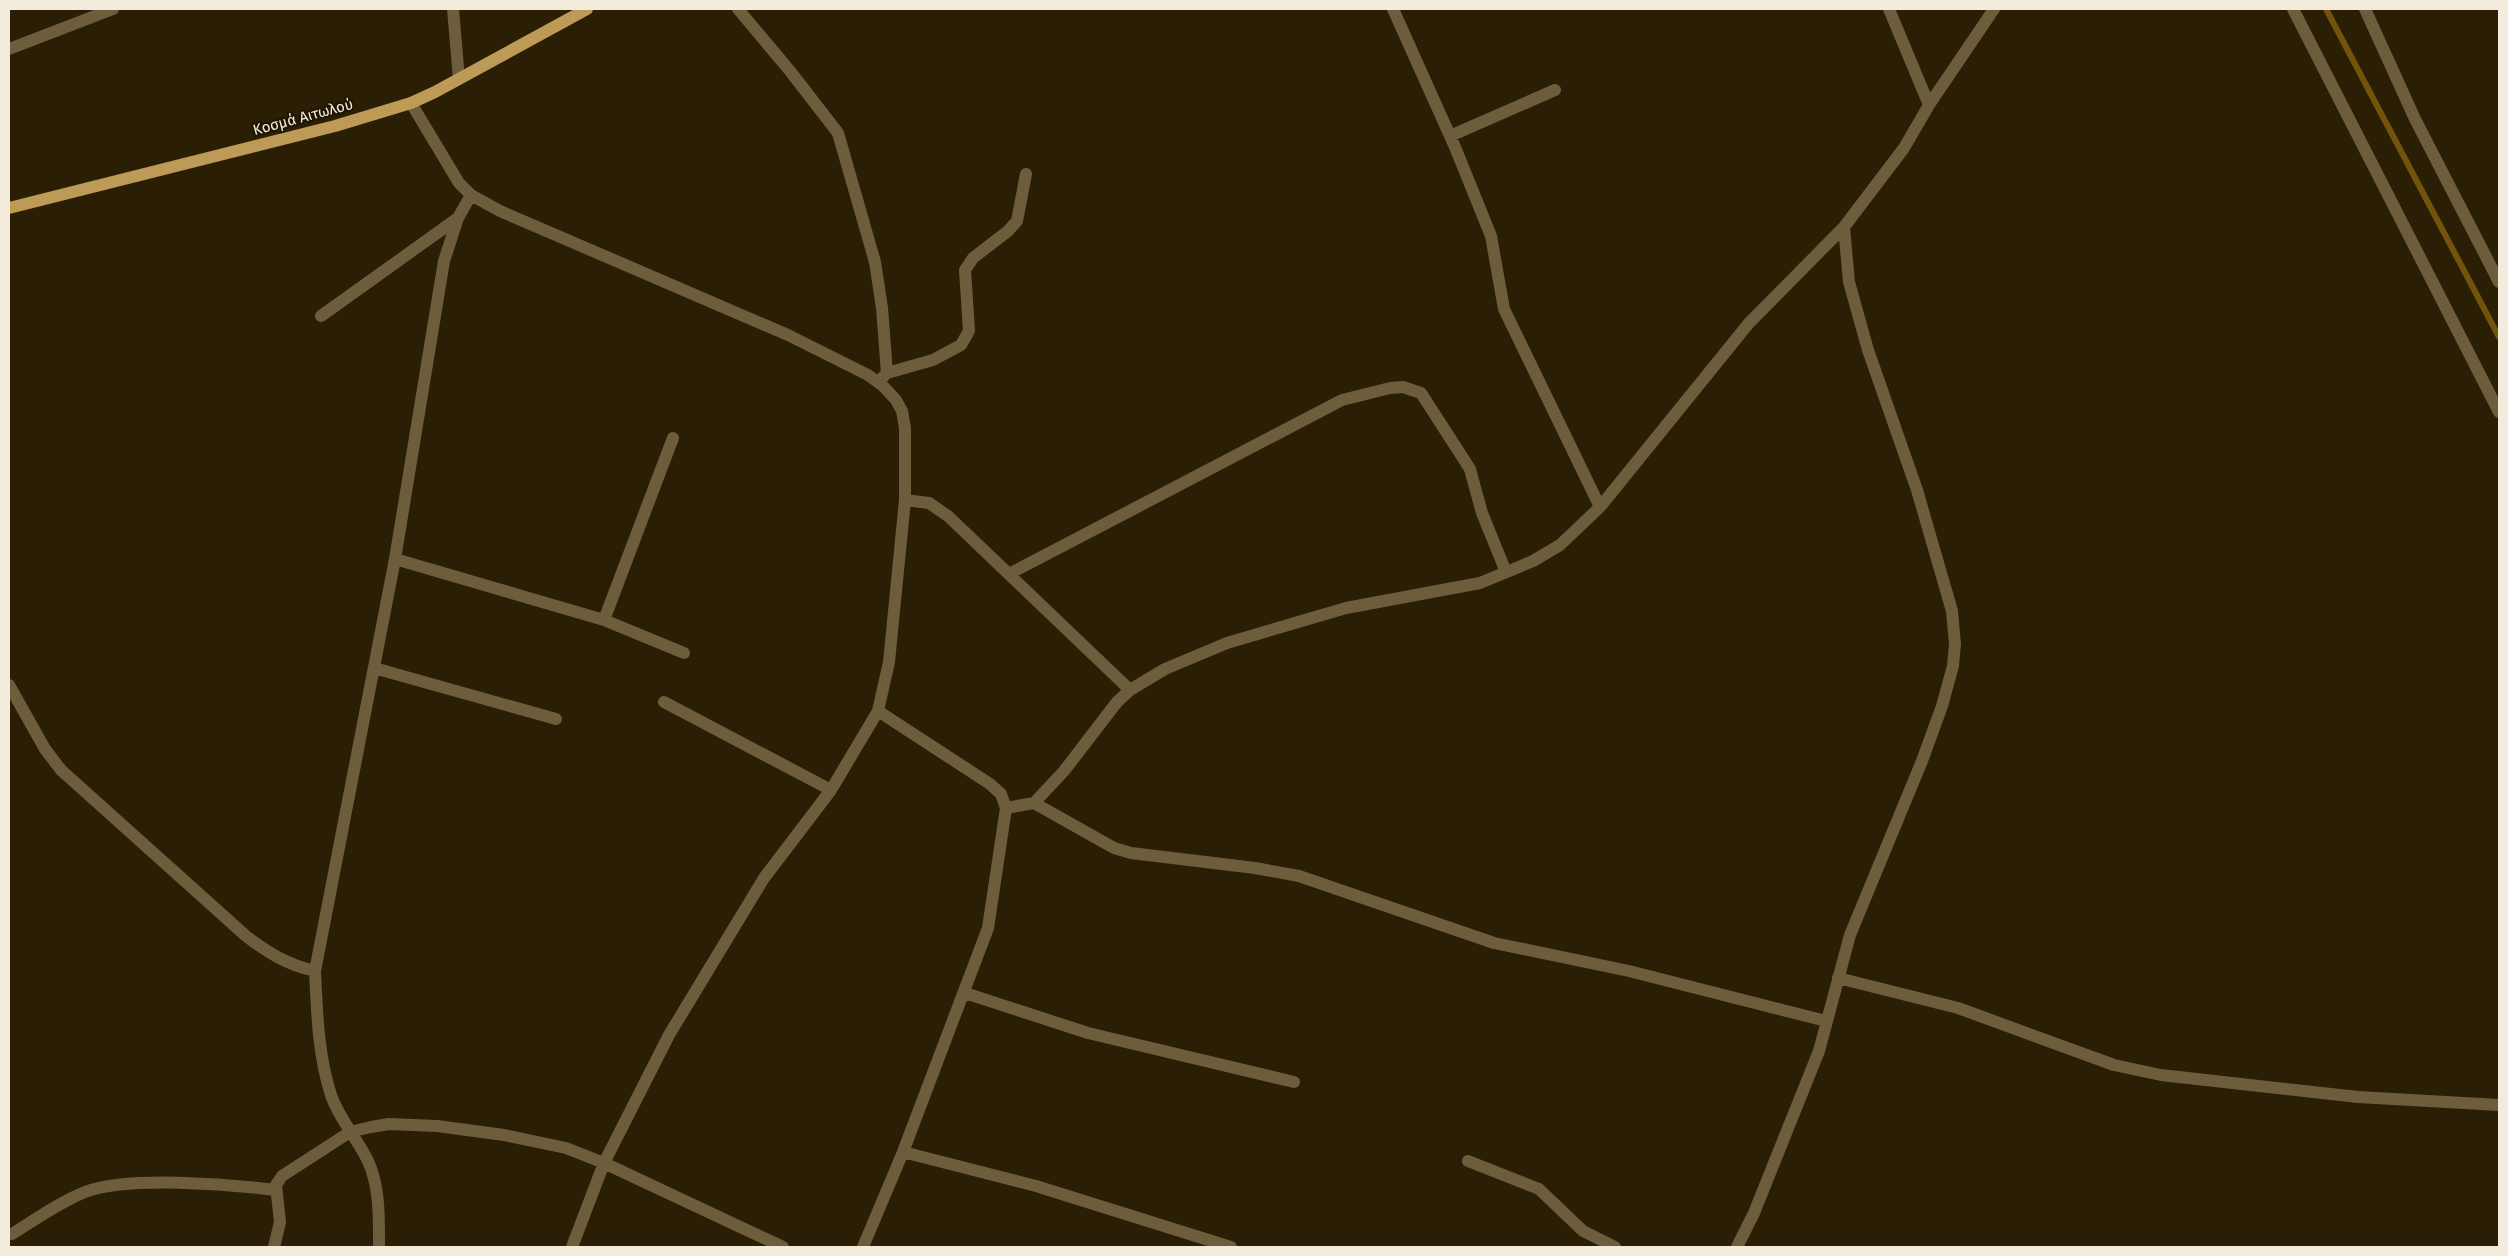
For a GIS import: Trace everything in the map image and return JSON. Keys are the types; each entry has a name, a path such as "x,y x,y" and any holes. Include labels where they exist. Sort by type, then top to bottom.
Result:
{"main road":[{"name":"Κοσμά Αιτωλού","path":"9,208 258,146 410,103 459,79 586,9"}],"street":[{"path":"9,49 113,9"},
{"path":"453,9 459,79"},
{"path":"572,1247 604,1163 669,1035 764,878 831,790 878,711 886,685 890,662 905,500 905,428 903,414 882,378 882,308 876,262 838,133 738,9"},
{"path":"1393,9 1450,136 1491,236 1504,309 1600,507"},
{"path":"1889,9 1929,105"},
{"path":"1006,808 1034,803 1064,771 1117,702 1130,690 1165,669 1195,655 1250,636 1346,608 1480,583 1533,561 1560,545 1600,507 1748,323 1844,227 1904,148 1929,105 1994,9"},
{"path":"2293,9 2499,412"},
{"path":"2365,9 2415,120 2499,282"},
{"path":"1450,136 1555,90"},
{"path":"410,103 449,169 471,195 522,221 788,335 882,378 941,357 961,345 968,331 965,270 973,258 1008,231 1017,221 1026,174"},
{"path":"379,1247 378,1212 372,1175 367,1160 333,1101 328,1082 317,1023 315,971 395,559 444,261 458,218 471,195"},
{"path":"321,316 458,218"},
{"path":"1737,1247 1754,1213 1819,1051 1850,935 1922,761 1954,666 1955,644 1952,611 1933,541 1868,350 1849,282 1844,227"},
{"path":"1009,574 1342,400 1390,388 1403,387 1421,393 1470,469 1482,513 1506,572"},
{"path":"604,620 673,438"},
{"path":"905,500 928,503 944,512 1130,690"},
{"path":"395,559 604,620 684,653"},
{"path":"374,668 556,719"},
{"path":"9,685 45,749 61,770 246,936 270,954 298,967 315,971"},
{"path":"664,702 831,790"},
{"path":"863,1247 903,1152 965,993 988,928 1006,808 1001,794 990,784 878,711"},
{"path":"1034,803 1114,848 1131,853 1299,876 1494,943 1629,971 1826,1021"},
{"path":"1838,978 1958,1008 2114,1065 2161,1075 2358,1097 2499,1105"},
{"path":"965,993 1088,1032 1294,1082"},
{"path":"274,1247 280,1222 275,1190 278,1180 289,1170 350,1132 389,1124 438,1126 504,1135 566,1148 604,1163 783,1247"},
{"path":"903,1152 1036,1186 1231,1247"},
{"path":"1468,1161 1539,1189 1582,1230 1615,1247"},
{"path":"12,1234 70,1199 108,1186 191,1184 275,1190"}],"waterway":[{"path":"2326,9 2499,337"}]}
